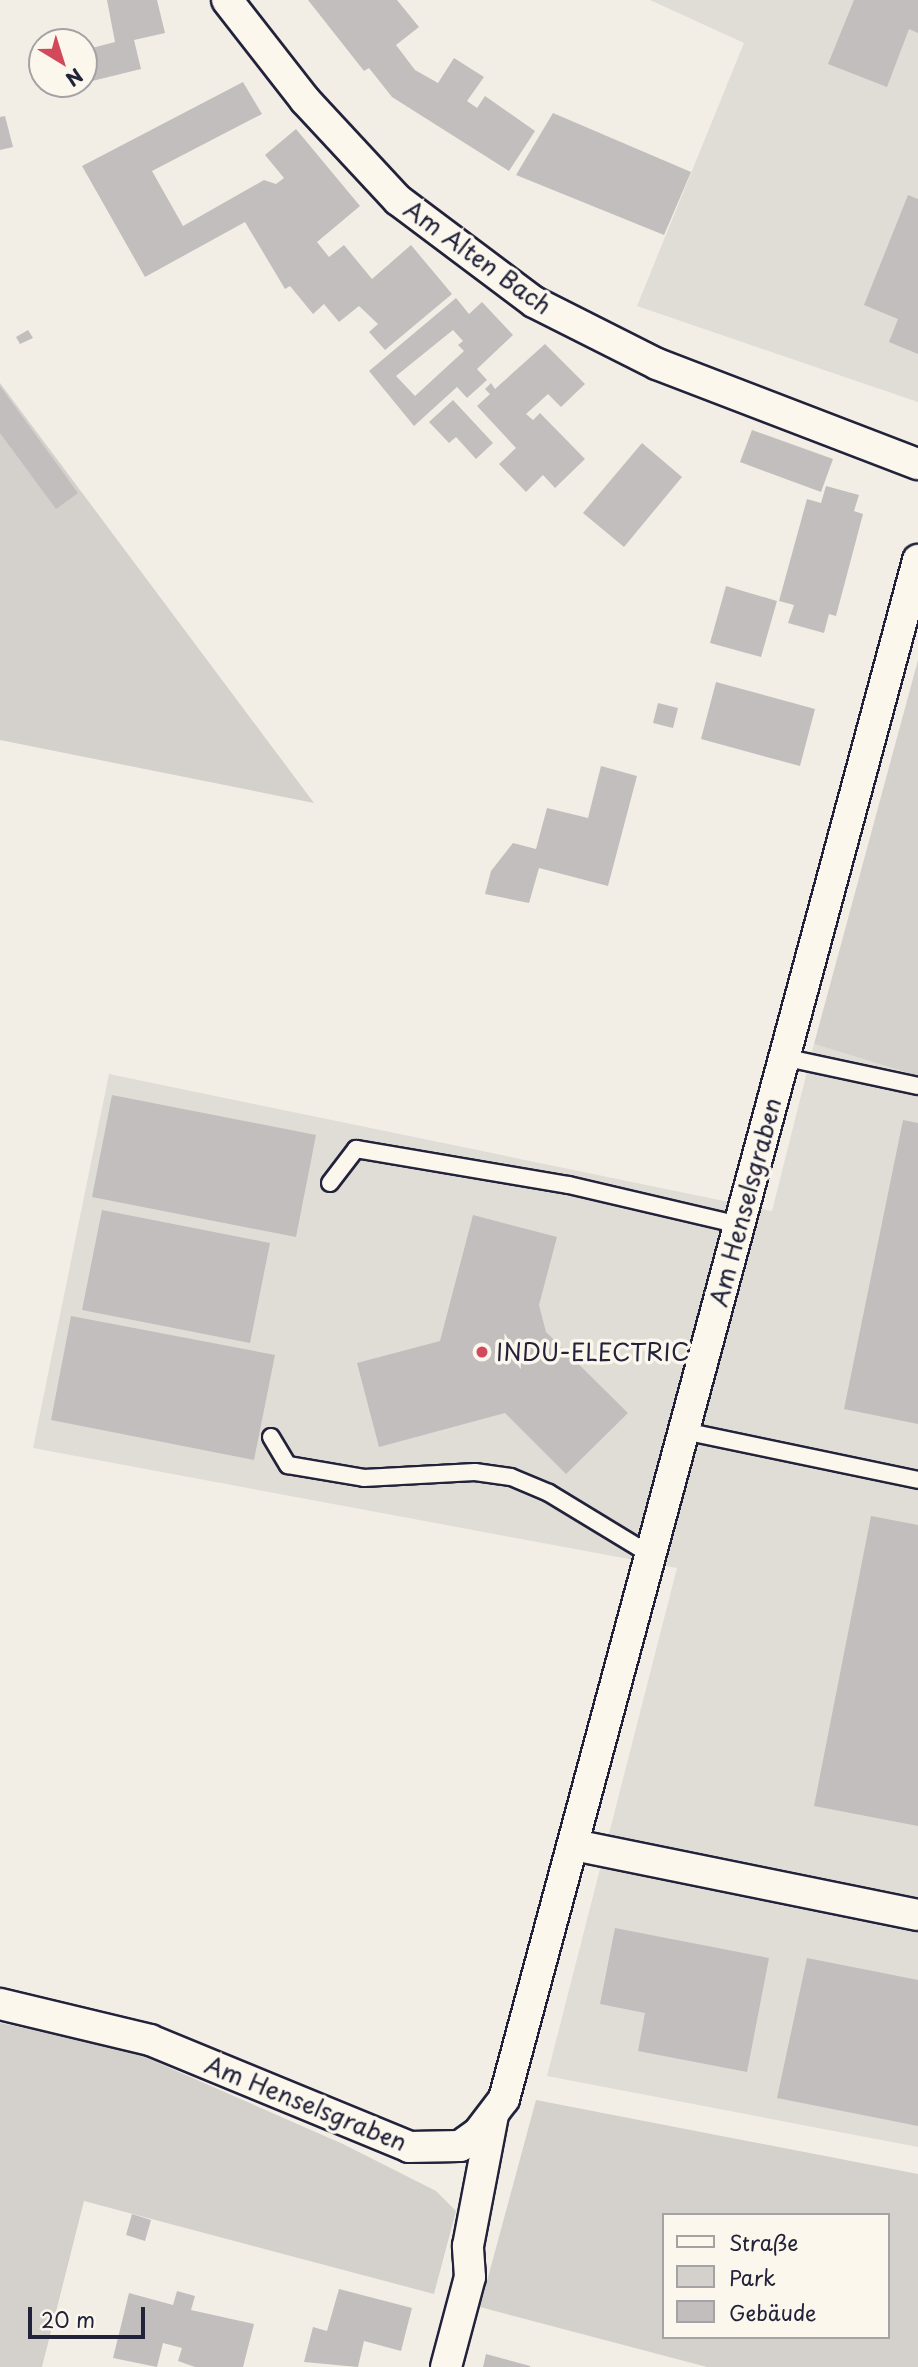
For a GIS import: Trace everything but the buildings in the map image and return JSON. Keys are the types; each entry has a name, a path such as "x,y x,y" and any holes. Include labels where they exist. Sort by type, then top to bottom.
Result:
{"street":[{"name":"Am Alten Bach","path":"227,0 305,100 398,200 534,302 657,364 918,464"},
{"name":"Am Henselsgraben","path":"0,2004 150,2040 409,2147 460,2146 493,2115 510,2084 918,560"},
{"path":"574,1845 918,1915"},
{"path":"446,2367 470,2277 468,2246 493,2115"}],"lane":[{"path":"783,1057 918,1086"},
{"path":"330,1183 356,1149 569,1185 738,1225"},
{"path":"684,1431 918,1480"},
{"path":"271,1437 288,1465 364,1478 475,1472 511,1477 549,1493 651,1555"}],"shaded area":[{"path":"650,0 918,0 918,402 637,306 744,43"},
{"path":"814,1044 918,1076 918,2147 547,2076 677,1568 33,1448 109,1074 772,1211"}],"green space":[{"path":"0,383 314,803 0,740"},
{"path":"918,660 918,1076 814,1044"},
{"path":"0,2023 122,2047 343,2144 436,2191 456,2211 434,2294 84,2201 42,2367 0,2367"},
{"path":"536,2100 918,2174 918,2367 707,2367 480,2307"}],"place":[{"name":"INDU-ELECTRIC","path":"482,1352"}]}
